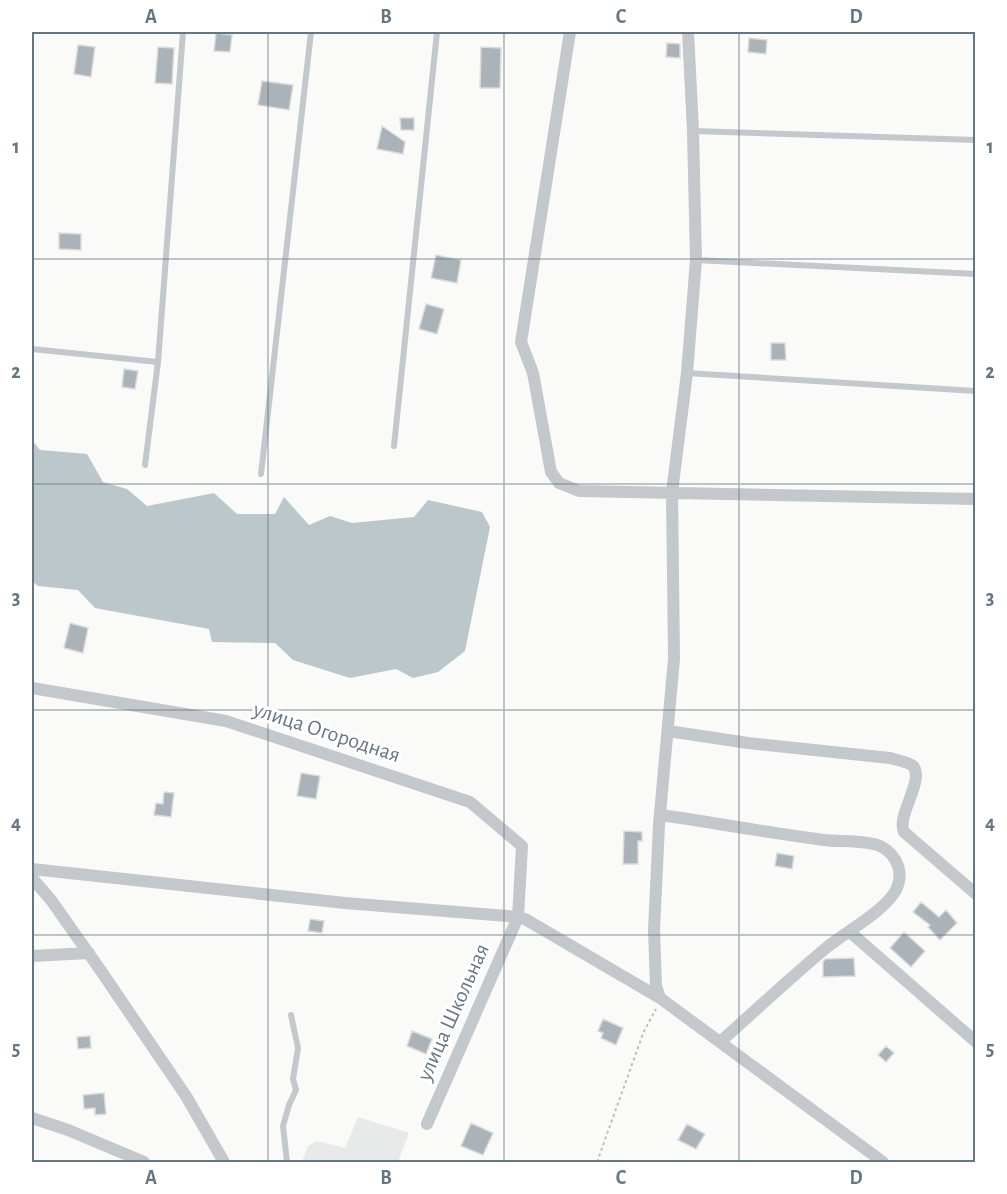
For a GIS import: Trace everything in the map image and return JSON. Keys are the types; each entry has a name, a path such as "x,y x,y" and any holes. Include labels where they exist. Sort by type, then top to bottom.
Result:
{"street":[{"path":"570,32 522,342 532,373 551,472 559,483 579,491 975,499"},
{"path":"660,998 656,986 654,930 674,659 672,492 687,373 696,260 688,32"},
{"name":"улица Огородная","path":"32,687 226,721 470,802 522,846 518,917"},
{"path":"668,731 748,743 890,758 911,765 916,773 915,783 903,820 904,832 975,894"},
{"path":"662,815 825,840 881,846 893,856 898,864 900,879 897,888 887,901 850,932 828,946 720,1042"},
{"path":"32,869 345,903 518,917 660,998 883,1162"},
{"path":"32,878 51,900 89,953 186,1096 224,1162"},
{"name":"улица Школьная","path":"427,1124 518,917"},
{"path":"850,932 975,1042"},
{"path":"32,956 89,953"},
{"path":"32,1118 68,1130 144,1162"}],"lane":[{"path":"145,465 158,362 183,32"},
{"path":"261,474 311,32"},
{"path":"394,446 437,32"},
{"path":"693,131 975,140"},
{"path":"696,260 975,274"},
{"path":"32,349 158,362"},
{"path":"687,373 975,391"},
{"path":"287,1162 283,1126 296,1090 293,1079 298,1048 291,1015"}],"path":[{"path":"597,1162 644,1031 660,998"}],"shaded area":[{"path":"32,440 40,450 87,454 103,482 127,489 147,506 214,493 237,514 275,514 284,497 309,525 330,516 352,523 414,517 428,500 482,512 490,527 465,651 438,672 413,678 396,669 350,678 293,660 275,643 212,642 209,629 95,608 78,590 38,586 32,581"},
{"path":"358,1117 409,1133 398,1162 302,1162 308,1146 317,1141 345,1148"}],"building":[{"path":"216,33 232,35 230,52 214,51"},
{"path":"749,38 767,40 766,54 748,52"},
{"path":"667,43 680,44 680,58 666,57"},
{"path":"78,45 95,47 91,77 74,74"},
{"path":"158,47 174,48 172,84 155,83"},
{"path":"481,47 501,48 500,88 480,88"},
{"path":"262,81 293,85 289,110 258,105"},
{"path":"400,118 414,118 414,130 401,130"},
{"path":"382,126 405,142 403,154 377,149"},
{"path":"59,233 81,234 81,250 59,249"},
{"path":"436,255 461,260 457,283 431,278"},
{"path":"426,304 444,309 437,334 419,329"},
{"path":"771,343 785,343 786,360 771,360"},
{"path":"124,369 138,371 135,389 122,387"},
{"path":"70,623 88,628 83,653 64,648"},
{"path":"301,773 320,776 316,799 297,796"},
{"path":"164,792 174,793 171,817 154,815 156,803 163,804"},
{"path":"624,831 642,832 642,841 638,841 638,864 623,864"},
{"path":"777,853 794,856 792,869 775,866"},
{"path":"921,902 939,917 946,910 957,923 940,940 928,927 930,925 913,912"},
{"path":"310,919 324,921 322,933 308,931"},
{"path":"904,932 925,951 911,967 890,948"},
{"path":"854,958 855,976 823,977 825,959"},
{"path":"603,1019 623,1028 616,1045 601,1038 603,1033 598,1031"},
{"path":"412,1031 432,1039 426,1054 407,1046"},
{"path":"90,1036 91,1048 78,1049 77,1037"},
{"path":"886,1046 894,1053 886,1062 878,1055"},
{"path":"104,1093 106,1114 95,1115 95,1108 84,1109 83,1095"},
{"path":"471,1123 493,1133 483,1155 461,1146"},
{"path":"687,1124 705,1134 696,1149 678,1140"}]}
